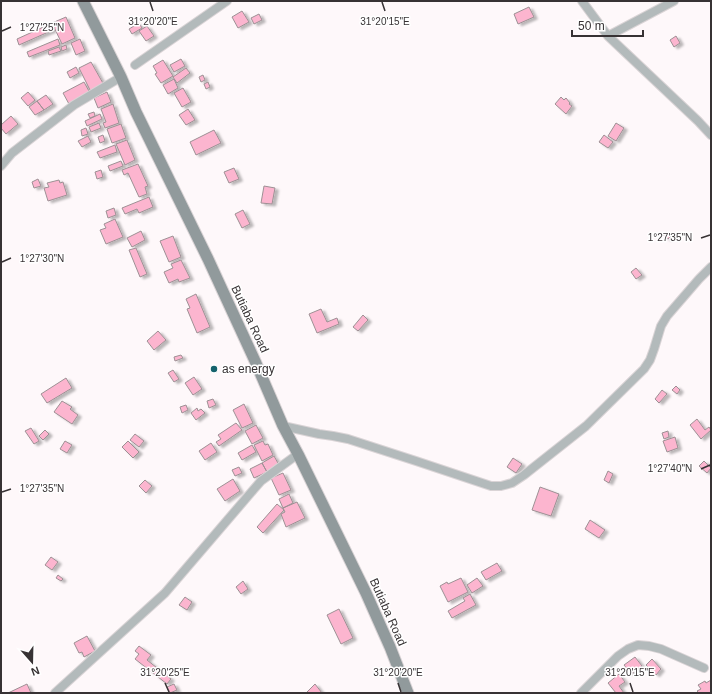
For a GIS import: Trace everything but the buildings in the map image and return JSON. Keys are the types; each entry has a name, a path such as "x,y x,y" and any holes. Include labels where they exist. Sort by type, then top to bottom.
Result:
{"main road":[{"name":"Butiaba Road","path":"83,1 208,259 283,426 372,607 408,693"}],"street":[{"path":"135,65 228,1"},
{"path":"582,1 608,36 711,135"},
{"path":"608,36 674,1"},
{"path":"1,166 12,153 74,105 121,77"},
{"path":"283,426 348,439 491,486 501,486 512,483 586,426 644,369 650,360 661,326 667,316 698,279 711,267"},
{"path":"55,693 165,593 261,482 298,454"},
{"path":"581,693 618,656 628,649 638,646 649,646 661,649 704,668"}],"place":[{"name":"as energy","path":"214,369"}]}
